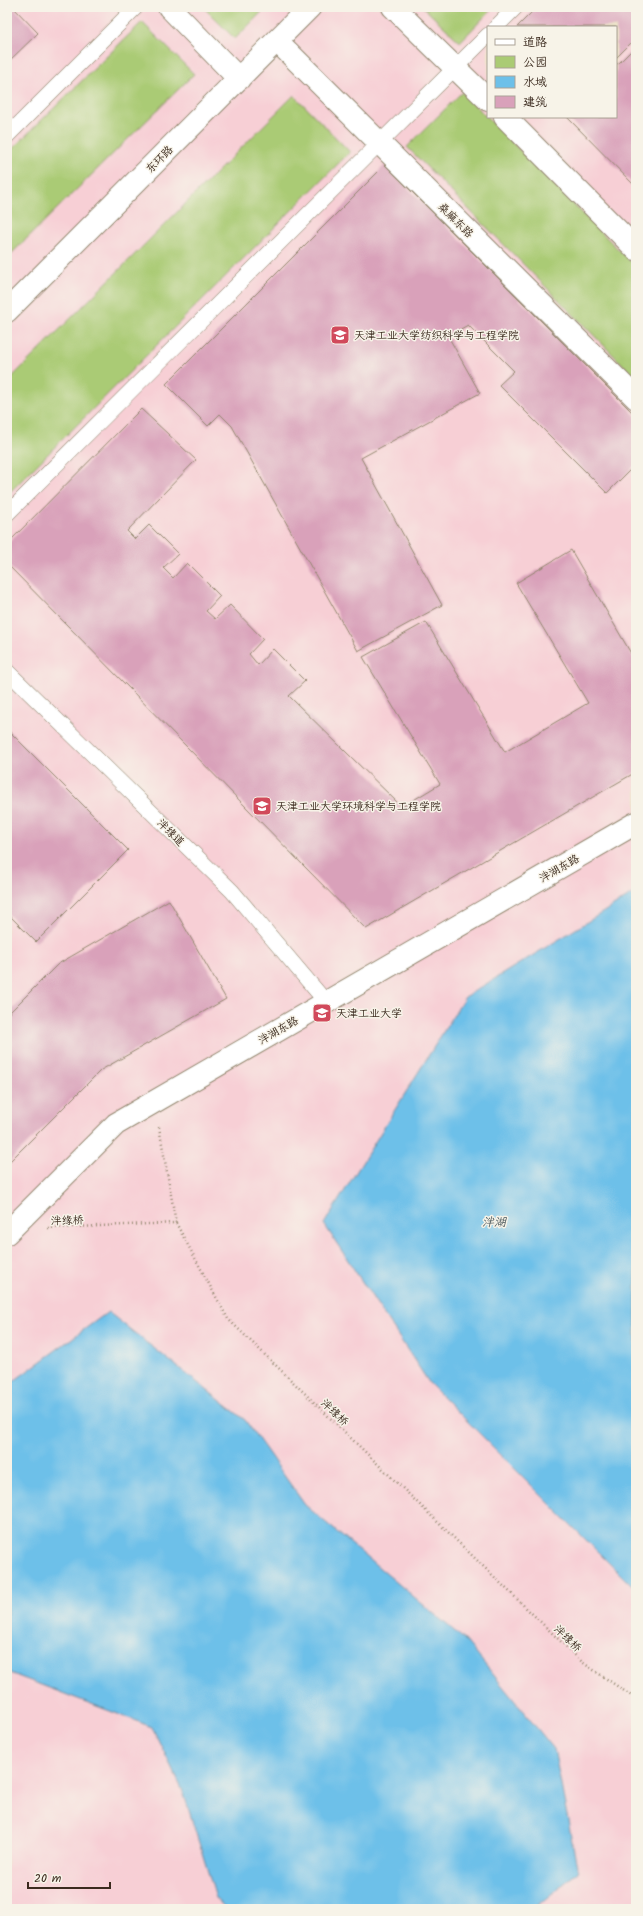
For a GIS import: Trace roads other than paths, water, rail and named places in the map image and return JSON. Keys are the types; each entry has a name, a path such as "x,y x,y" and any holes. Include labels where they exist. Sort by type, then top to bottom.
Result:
{"street":[{"path":"169,7 239,79"},
{"name":"东环路","path":"7,311 310,7"},
{"path":"393,7 487,99"},
{"name":"桑麻东路","path":"277,41 636,398"},
{"path":"506,118 636,249"},
{"name":"泮湖东路","path":"9,1231 116,1124 636,823"}],"lane":[{"path":"7,136 136,7"},
{"path":"497,26 516,7"},
{"path":"7,514 487,36"},
{"name":"泮缘道","path":"7,670 232,891 326,1002"}],"water":[{"name":"泮湖","path":"636,892 636,1590 430,1384 324,1224 465,997"},
{"path":"108,1312 245,1420 305,1505 465,1640 554,1749 578,1872 533,1909 226,1909 216,1898 183,1791 152,1727 7,1672 7,1386"}],"place":[{"name":"天津工业大学纺织科学与工程学院","path":"340,335"},
{"name":"天津工业大学环境科学与工程学院","path":"262,806"},
{"name":"天津工业大学","path":"322,1013"}]}
